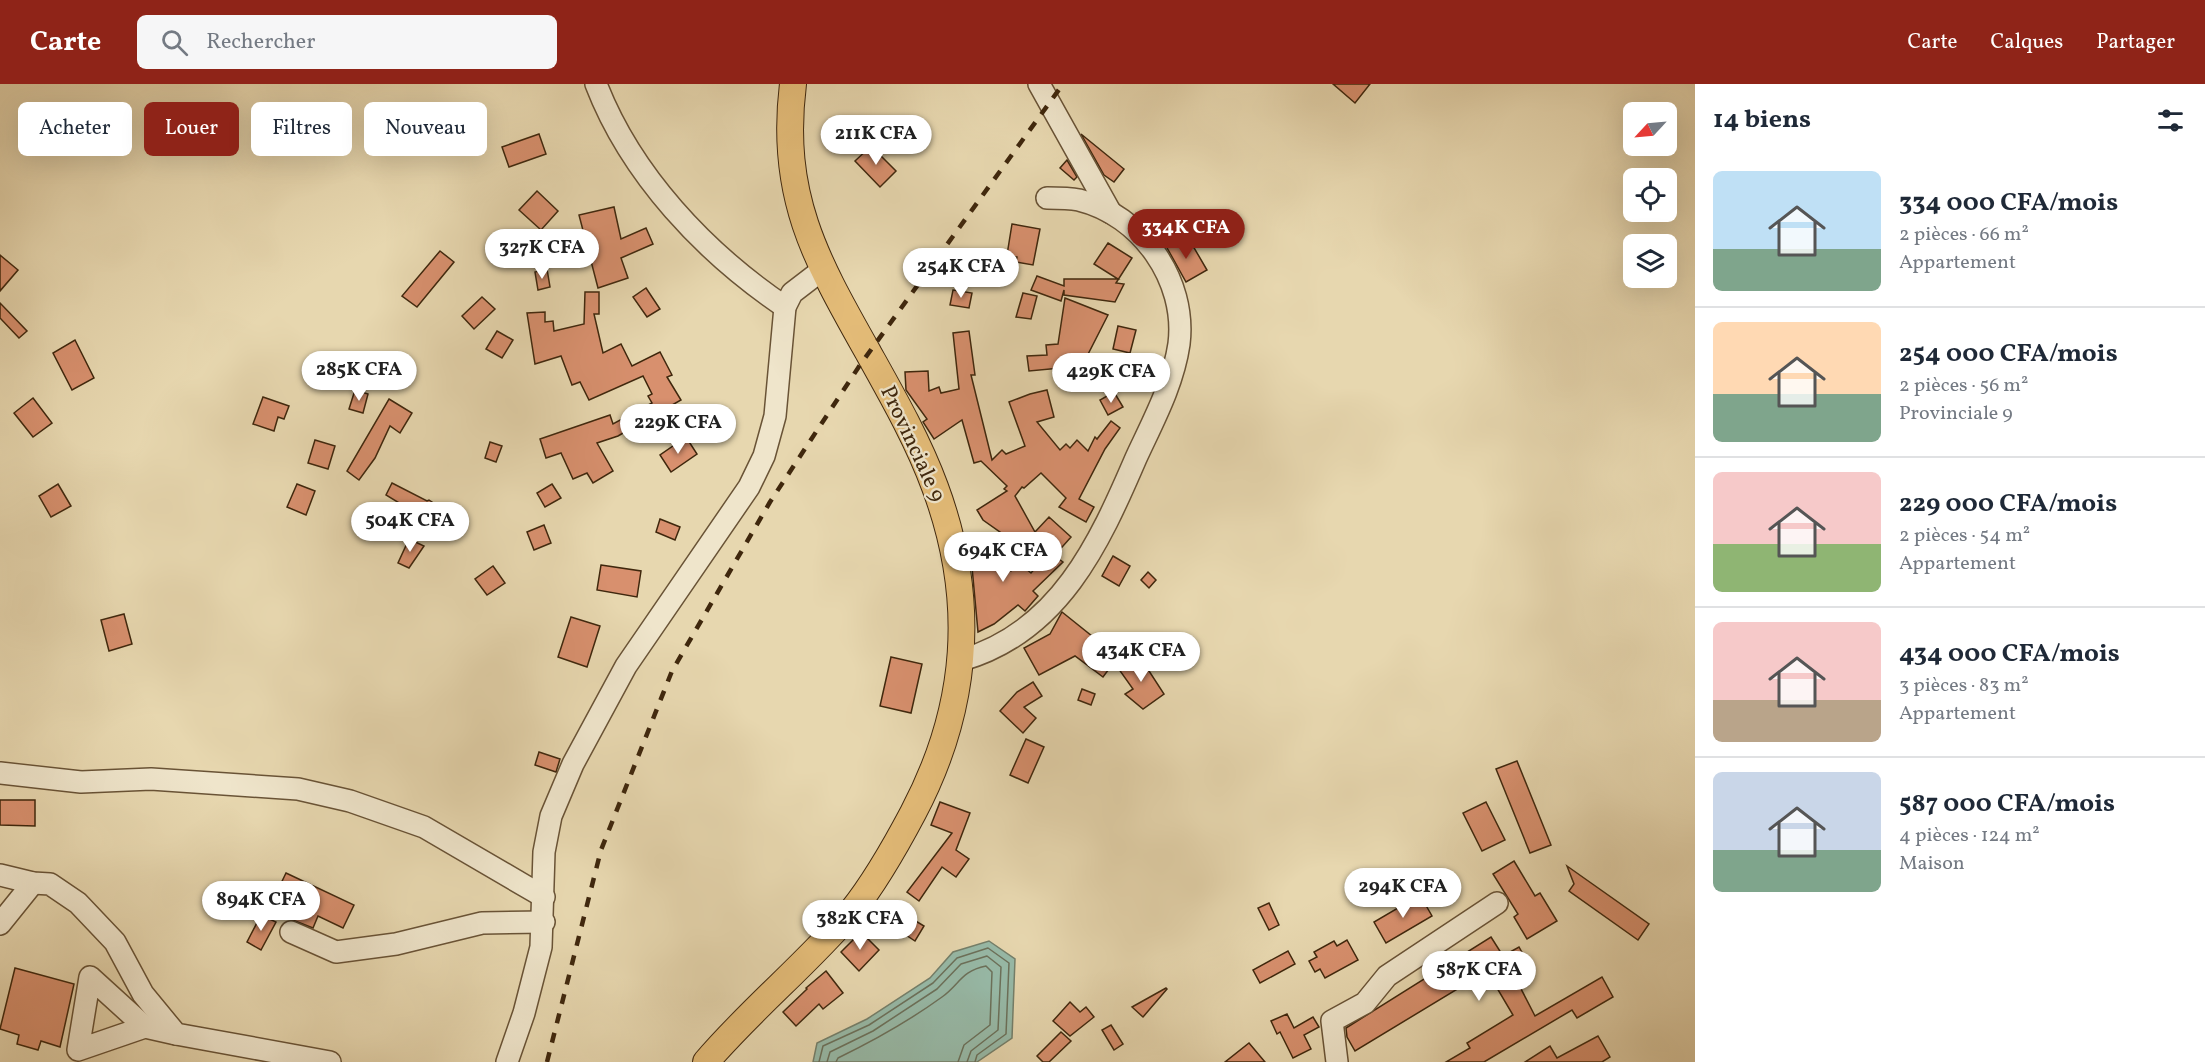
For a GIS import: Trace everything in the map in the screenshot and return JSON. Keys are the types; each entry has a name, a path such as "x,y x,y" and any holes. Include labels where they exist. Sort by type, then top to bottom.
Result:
{"main road":[{"name":"Provinciale 9","path":"706,1062 850,913 873,884 937,764 955,704 962,660 959,582 947,525 935,487 900,410 822,270 799,207 792,174 789,126 793,84"}],"street":[{"path":"596,84 606,110 628,150 652,183 707,244 759,290 785,307"},
{"path":"1039,84 1111,213"},
{"path":"962,660 989,652 1018,635 1050,608 1084,564 1118,501 1168,388 1179,343 1179,312 1157,253 1136,231 1111,213 1078,200 1047,198"},
{"path":"507,1062 532,986 541,947 547,830 573,764 626,666 748,487 764,456 777,408 785,307 792,294 822,270"},
{"path":"0,773 81,782 151,779 298,789 350,801 424,827 544,897"},
{"path":"0,875 33,883 50,884 62,891 100,924 115,942 143,994 176,1034"},
{"path":"0,924 33,883"},
{"path":"1337,1062 1332,1021 1365,1003 1387,976 1497,903"},
{"path":"291,932 336,952 396,944 482,923 543,922"},
{"path":"145,1027 330,1062"}],"water":[{"path":"989,941 1015,959 1012,1038 977,1062 813,1062 817,1043 867,1019 930,978 953,952"}],"building":[{"path":"1333,84 1370,84 1355,103"},
{"path":"539,134 546,154 509,167 502,147"},
{"path":"1081,134 1124,169 1114,182 1104,175"},
{"path":"871,146 896,171 880,187 855,161"},
{"path":"1067,160 1077,177 1074,180 1060,168"},
{"path":"537,191 558,211 541,230 519,210"},
{"path":"614,207 621,239 646,228 653,244 621,258 628,278 598,288 579,215"},
{"path":"1012,224 1040,229 1033,265 1016,262 1017,257 1007,255"},
{"path":"1164,227 1171,237 1162,242 1155,234"},
{"path":"504,231 526,238 520,253 499,246"},
{"path":"1182,237 1188,249 1193,246 1207,270 1186,282 1166,246"},
{"path":"1108,243 1132,258 1116,283 1124,284 1115,302 1064,295 1064,290 1061,301 1031,290 1037,276 1064,286 1064,279 1118,279 1094,264"},
{"path":"556,249 567,254 563,265 552,261"},
{"path":"440,251 454,262 417,307 402,296"},
{"path":"0,255 18,270 0,291"},
{"path":"547,269 550,287 538,290 535,272"},
{"path":"646,288 660,309 647,317 633,297"},
{"path":"953,290 972,293 969,308 950,305"},
{"path":"585,292 599,292 599,314 594,314 603,353 621,344 632,366 660,352 672,375 667,377 681,400 618,436 597,443 613,471 593,483 587,473 573,479 561,453 546,458 540,439 610,415 613,424 652,403 648,396 652,394 643,376 589,400 580,382 572,385 561,356 535,364 527,313 545,312 545,322 553,321 554,331 584,324"},
{"path":"1023,293 1037,296 1031,319 1016,317"},
{"path":"482,297 495,309 474,329 462,316"},
{"path":"1065,298 1108,315 1082,366 1029,371 1027,356 1047,355 1046,345 1058,344"},
{"path":"0,303 27,331 19,338 0,318"},
{"path":"1118,326 1136,330 1130,353 1113,349"},
{"path":"497,331 513,340 502,358 486,349"},
{"path":"969,331 975,375 971,375 992,460 1002,450 1006,454 1025,446 1009,402 1030,394 1047,390 1054,417 1037,422 1060,450 1066,444 1070,448 1077,440 1088,451 1095,437 1097,439 1111,421 1120,428 1105,449 1079,499 1094,507 1086,522 1059,507 1066,498 1041,473 1024,488 1022,487 1015,496 1035,532 1049,517 1071,537 1055,555 1034,535 1024,549 983,520 977,510 1007,491 1004,489 1007,486 981,461 974,463 962,420 934,439 923,422 927,419 906,390 905,372 928,371 929,391 939,387 941,393 959,389 953,333"},
{"path":"75,340 94,378 72,390 53,353"},
{"path":"355,390 368,394 363,413 349,409"},
{"path":"1114,392 1123,407 1108,415 1100,400"},
{"path":"263,397 289,406 284,419 278,417 274,431 253,424"},
{"path":"33,398 52,423 33,437 14,413"},
{"path":"389,399 412,413 400,433 390,426 375,458 359,480 347,471"},
{"path":"686,437 697,454 671,472 660,455"},
{"path":"315,440 335,446 328,469 308,463"},
{"path":"490,442 502,446 496,462 485,458"},
{"path":"392,483 429,500 447,512 437,526 386,495"},
{"path":"58,484 71,506 51,517 39,496"},
{"path":"297,484 315,491 306,515 287,507"},
{"path":"552,484 561,498 545,507 537,493"},
{"path":"660,519 680,527 675,540 656,532"},
{"path":"544,525 551,543 534,550 527,532"},
{"path":"970,534 979,538 1011,571 1019,563 1031,573 1049,552 1063,562 1033,591 1038,596 1025,611 1018,605 994,624 978,632 972,567 978,564 970,561 967,543"},
{"path":"409,539 424,546 409,568 398,563"},
{"path":"1113,556 1130,566 1119,586 1102,576"},
{"path":"601,565 641,571 637,597 597,590"},
{"path":"493,566 505,583 487,595 475,579"},
{"path":"1148,572 1156,580 1149,588 1141,580"},
{"path":"1062,612 1118,657 1103,677 1075,656 1039,675 1024,648 1050,634"},
{"path":"124,614 132,644 109,651 101,620"},
{"path":"571,617 600,626 587,667 558,657"},
{"path":"1138,654 1164,694 1143,709 1125,694 1133,689 1118,668"},
{"path":"891,657 922,664 911,713 880,706"},
{"path":"1033,682 1042,696 1024,707 1036,718 1023,733 1000,711 1017,692"},
{"path":"1082,689 1095,694 1091,705 1078,700"},
{"path":"1026,739 1044,747 1028,783 1010,775"},
{"path":"539,752 560,759 556,772 535,765"},
{"path":"1517,761 1551,845 1530,853 1496,769"},
{"path":"0,800 35,800 35,826 0,825"},
{"path":"940,802 970,813 956,850 969,859 956,877 942,867 919,901 907,892 952,833 931,825"},
{"path":"1486,802 1505,840 1482,851 1463,813"},
{"path":"1514,861 1535,896 1540,893 1557,921 1527,939 1514,917 1518,914 1493,874"},
{"path":"1567,866 1649,924 1638,940 1569,891 1574,884"},
{"path":"286,873 354,905 343,928 318,916 313,928 290,919 296,906 275,896"},
{"path":"1420,895 1432,916 1386,943 1374,922"},
{"path":"1269,903 1279,925 1269,930 1258,908"},
{"path":"261,915 276,922 261,950 247,942"},
{"path":"914,920 924,926 915,941 906,935"},
{"path":"861,932 879,950 859,971 841,952"},
{"path":"1491,937 1503,956 1519,947 1533,972 1517,981 1535,1016 1602,977 1613,997 1577,1018 1572,1010 1484,1062 1446,1062 1470,1048 1467,1043 1513,1015 1487,971 1355,1051 1347,1037 1346,1028"},
{"path":"1347,940 1358,960 1325,978 1320,969 1315,972 1309,961 1317,957 1314,952 1334,941 1337,946"},
{"path":"1288,951 1295,964 1260,983 1253,970"},
{"path":"15,968 74,984 60,1047 41,1041 38,1050 17,1044 19,1035 0,1029"},
{"path":"826,971 843,993 823,1009 819,1004 796,1026 783,1012"},
{"path":"1166,988 1143,1017 1132,1007"},
{"path":"1070,1002 1080,1012 1086,1007 1094,1017 1070,1036 1053,1021"},
{"path":"1287,1014 1294,1028 1313,1017 1319,1027 1304,1035 1311,1049 1293,1058 1280,1032 1277,1034 1271,1021"},
{"path":"1111,1025 1123,1044 1114,1050 1102,1030"},
{"path":"1061,1032 1071,1041 1049,1062 1043,1062 1037,1056"},
{"path":"1598,1036 1610,1057 1602,1062 1525,1062 1550,1046 1557,1058"},
{"path":"1249,1043 1265,1062 1225,1062"}],"railway":[{"path":"547,1062 601,850 672,671 770,502 860,365 1063,84"}]}
